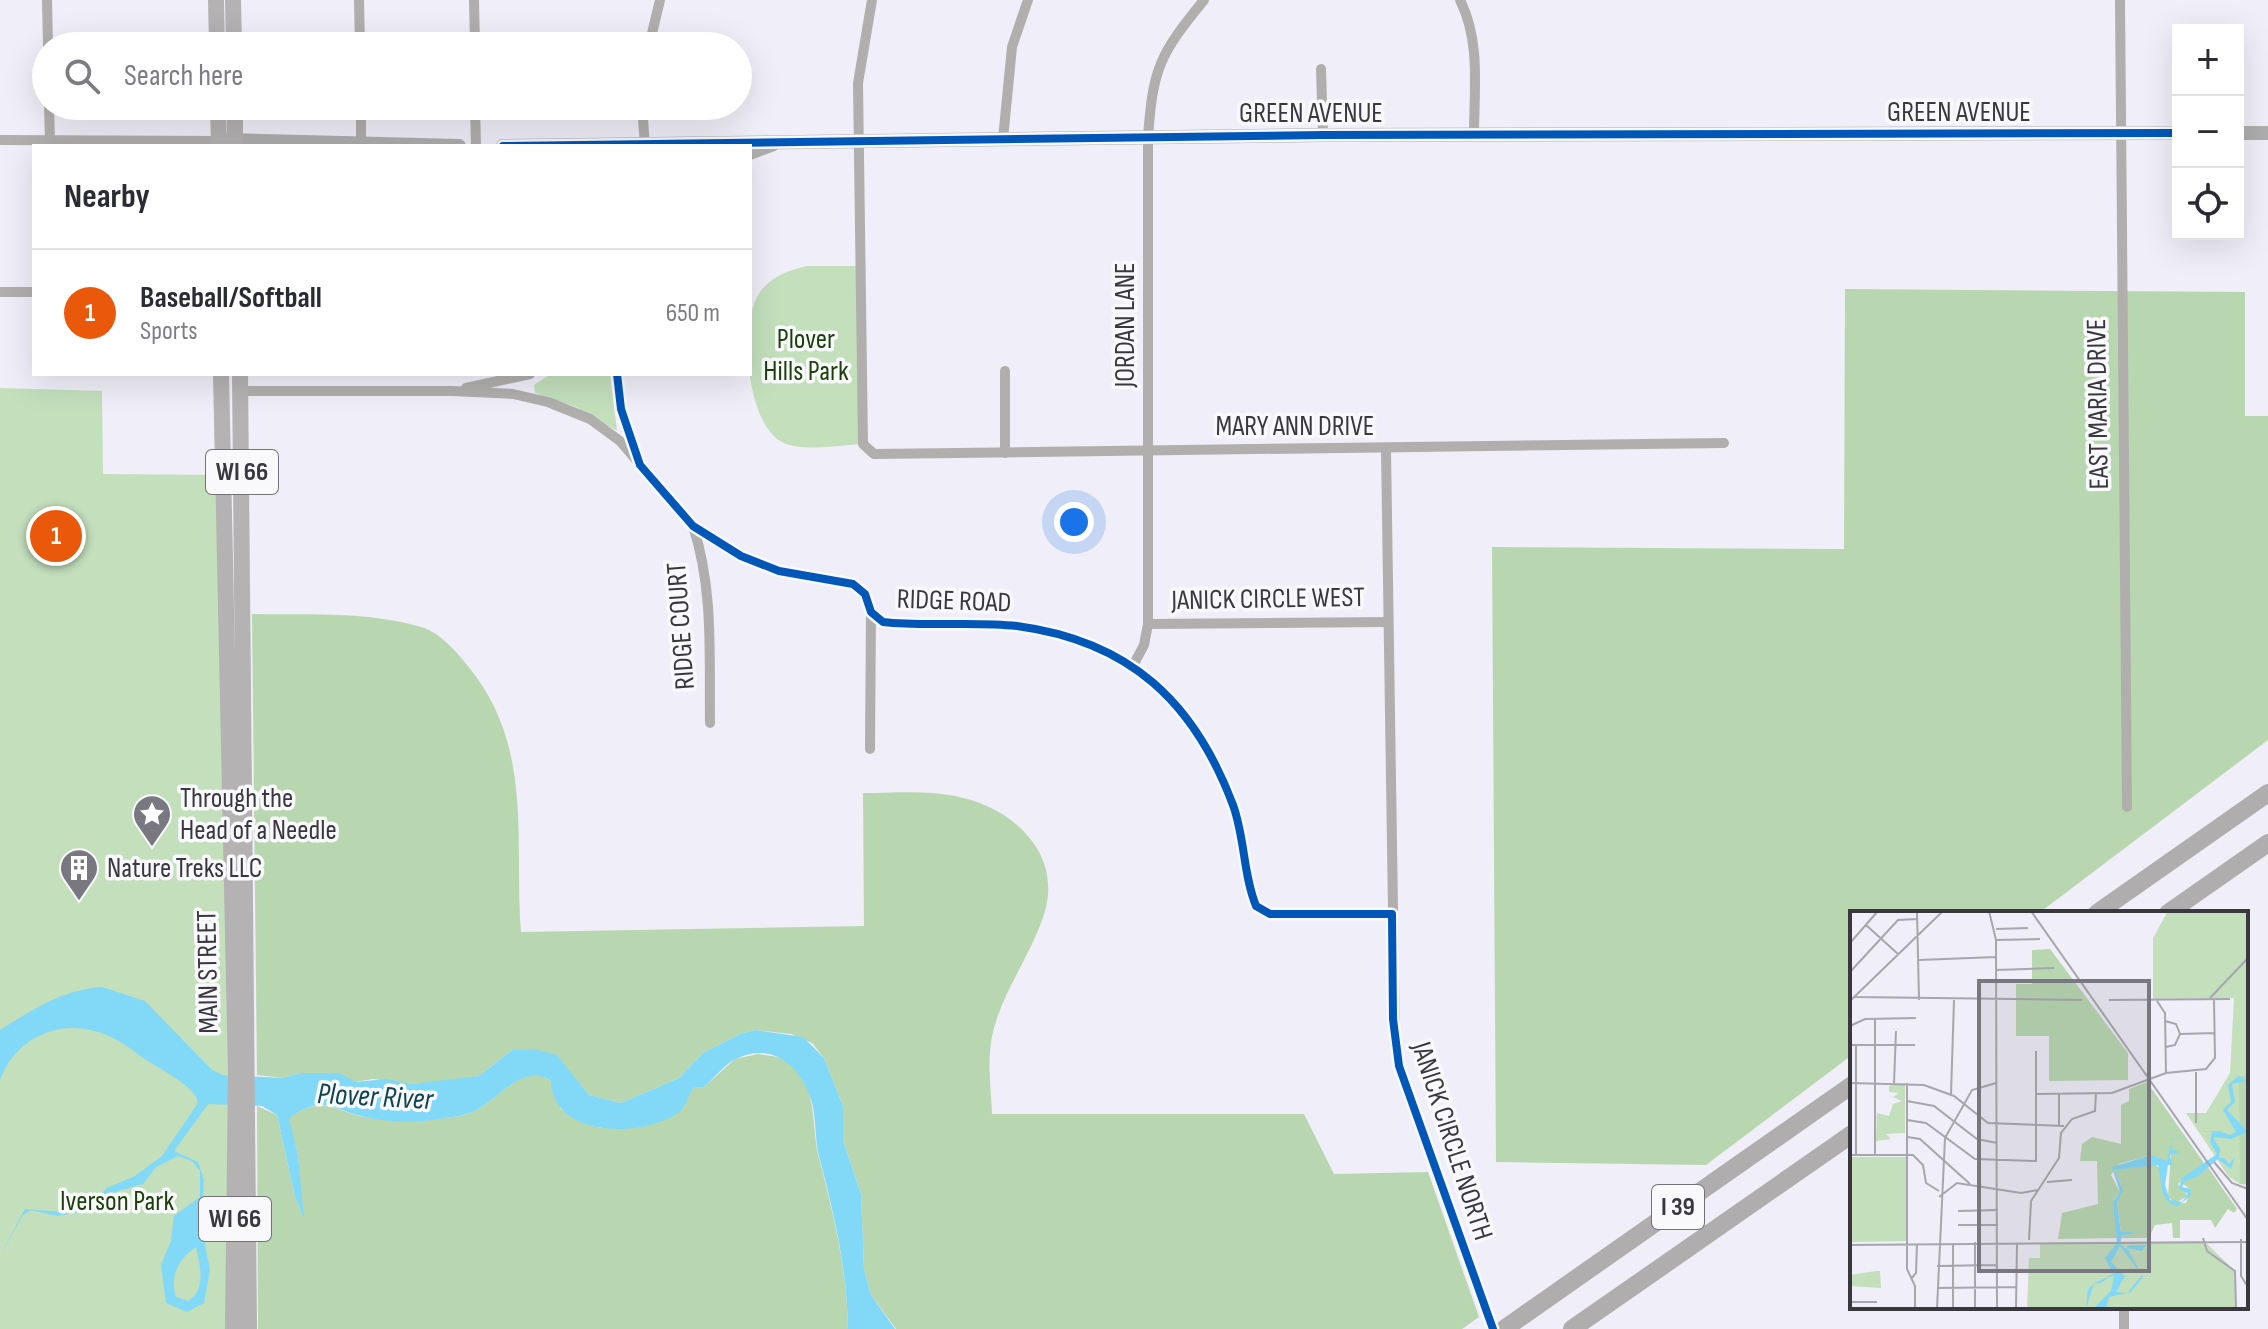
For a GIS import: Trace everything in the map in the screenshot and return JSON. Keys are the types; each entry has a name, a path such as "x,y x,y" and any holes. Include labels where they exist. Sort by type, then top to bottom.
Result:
{"highway":[{"path":"2100,911 2268,793"},
{"path":"2171,911 2268,843"},
{"name":"I 39","path":"1504,1329 1850,1086"},
{"name":"I 39","path":"1572,1329 1850,1135"}],"main road":[{"path":"216,0 217,32"},
{"path":"233,0 234,32"},
{"path":"221,120 227,143"},
{"path":"227,143 232,120"},
{"name":"MAIN STREET","path":"221,376 243,1073"},
{"name":"MAIN STREET","path":"240,382 243,1108 249,1329"},
{"name":"MAIN STREET","path":"233,1329 243,1108"}],"street":[{"path":"47,0 48,32"},
{"path":"359,0 360,32"},
{"path":"474,0 475,32"},
{"path":"652,32 660,0"},
{"path":"859,143 858,83 872,0"},
{"path":"1003,139 1012,47 1028,0"},
{"name":"JORDAN LANE","path":"1134,664 1144,645 1148,624 1148,137 1152,84 1171,40 1204,0"},
{"name":"EAST MARIA DRIVE","path":"2120,0 2127,807"},
{"path":"1464,2 1475,63 1474,135"},
{"path":"1321,69 1323,135"},
{"path":"49,120 50,140"},
{"path":"0,140 361,144 361,120"},
{"path":"475,120 476,144"},
{"path":"643,120 645,144"},
{"name":"GREEN AVENUE","path":"752,144 1323,135 2172,133"},
{"path":"2244,133 2268,133"},
{"name":"MARY ANN DRIVE","path":"859,143 863,444 867,450 884,455 1724,443"},
{"path":"752,154 782,144"},
{"path":"0,292 32,292"},
{"path":"1005,371 1005,453"},
{"path":"452,391 521,376"},
{"path":"617,376 621,409 640,465"},
{"name":"RIDGE ROAD","path":"240,382 513,394 548,402 590,419 620,441 693,526 741,556 779,571 853,584 865,594 876,619 891,623 1015,626 1085,642 1134,664 1194,727 1217,766 1243,838 1256,906 1270,914 1392,914"},
{"name":"JANICK CIRCLE NORTH","path":"1386,450 1393,1019 1399,1066 1493,1329"},
{"name":"RIDGE COURT","path":"693,526 708,587 710,723"},
{"path":"870,749 871,612"},
{"name":"JANICK CIRCLE WEST","path":"1148,624 1388,622"}],"green space":[{"name":"Plover Hills Park","path":"807,266 860,266 863,444 812,448 792,446 771,433 761,417 751,376 752,311 760,292 770,281"},
{"path":"1845,289 2245,292 2245,416 2268,416 2268,740 2042,911 1850,911 1850,1057 1706,1165 1496,1162 1492,547 1844,549"},
{"path":"548,376 610,376 617,431 576,407 535,393 534,385"},
{"name":"Iverson Park","path":"0,388 102,391 103,474 223,475 233,1329 0,1329"},
{"path":"252,614 337,615 400,622 434,633 463,660 488,696 503,727 512,760 519,827 521,932 864,926 863,793 944,794 975,801 994,810 1027,834 1038,850 1046,869 1048,889 1040,926 994,1028 990,1060 992,1114 1304,1114 1334,1174 1428,1172 1479,1317 1462,1329 896,1329 871,1295 864,1269 861,1194 843,1140 843,1106 824,1058 812,1043 791,1034 755,1030 740,1034 703,1053 679,1078 621,1103 589,1095 558,1057 512,1050 479,1076 441,1082 412,1084 373,1079 355,1082 300,1073 283,1078 257,1075"},
{"path":"758,1054 793,1064 801,1073 810,1096 817,1147 842,1264 848,1329 258,1329 257,1106 277,1115 295,1197 302,1214 298,1155 288,1118 312,1107 329,1106 379,1119 436,1119 472,1112 511,1084 531,1076 541,1076 551,1081 561,1109 600,1128 688,1093 695,1087 704,1087 735,1059"}],"water":[{"name":"Plover River","path":"102,987 145,1001 212,1070 223,1075 283,1078 300,1073 339,1073 356,1082 386,1079 412,1084 479,1076 512,1050 538,1050 557,1055 589,1095 621,1103 679,1078 703,1053 740,1034 755,1030 803,1037 824,1058 843,1106 843,1140 861,1194 864,1269 871,1295 895,1329 848,1329 843,1265 818,1152 811,1099 792,1067 773,1055 761,1053 736,1059 704,1087 695,1087 679,1112 664,1121 624,1129 583,1123 567,1114 556,1100 551,1081 541,1076 521,1079 475,1111 435,1120 389,1121 329,1106 312,1106 289,1118 298,1155 304,1219 295,1197 277,1115 262,1106 208,1104 174,1151 198,1162 204,1180 201,1225 210,1270 204,1303 187,1312 166,1303 161,1265 171,1241 174,1216 200,1197 200,1171 192,1161 178,1156 156,1167 143,1184 115,1192 85,1211 57,1216 31,1210 23,1215 0,1256 25,1209 63,1212 91,1204 107,1188 135,1176 162,1156 198,1103 186,1086 122,1043 100,1032 82,1028 65,1028 33,1039 19,1049 0,1080 0,1030 49,1002","holes":["196,1247 200,1284 188,1301 176,1297 175,1275 185,1257"]}],"cycle path":[{"path":"652,144 1323,135 2172,133"},
{"path":"617,376 621,409 640,465 693,526 741,556 779,571 853,584 865,594 871,612 883,622 1017,626 1057,634 1093,646 1124,662 1152,682 1177,707 1199,735 1217,768 1237,818 1256,906 1270,914 1392,914 1393,1019 1399,1066 1493,1329"}],"place":[{"name":"Baseball/Softball","path":"56,536"},
{"name":"Through the Head of a Needle","path":"152,848"},
{"name":"Nature Treks LLC","path":"79,902"}]}
